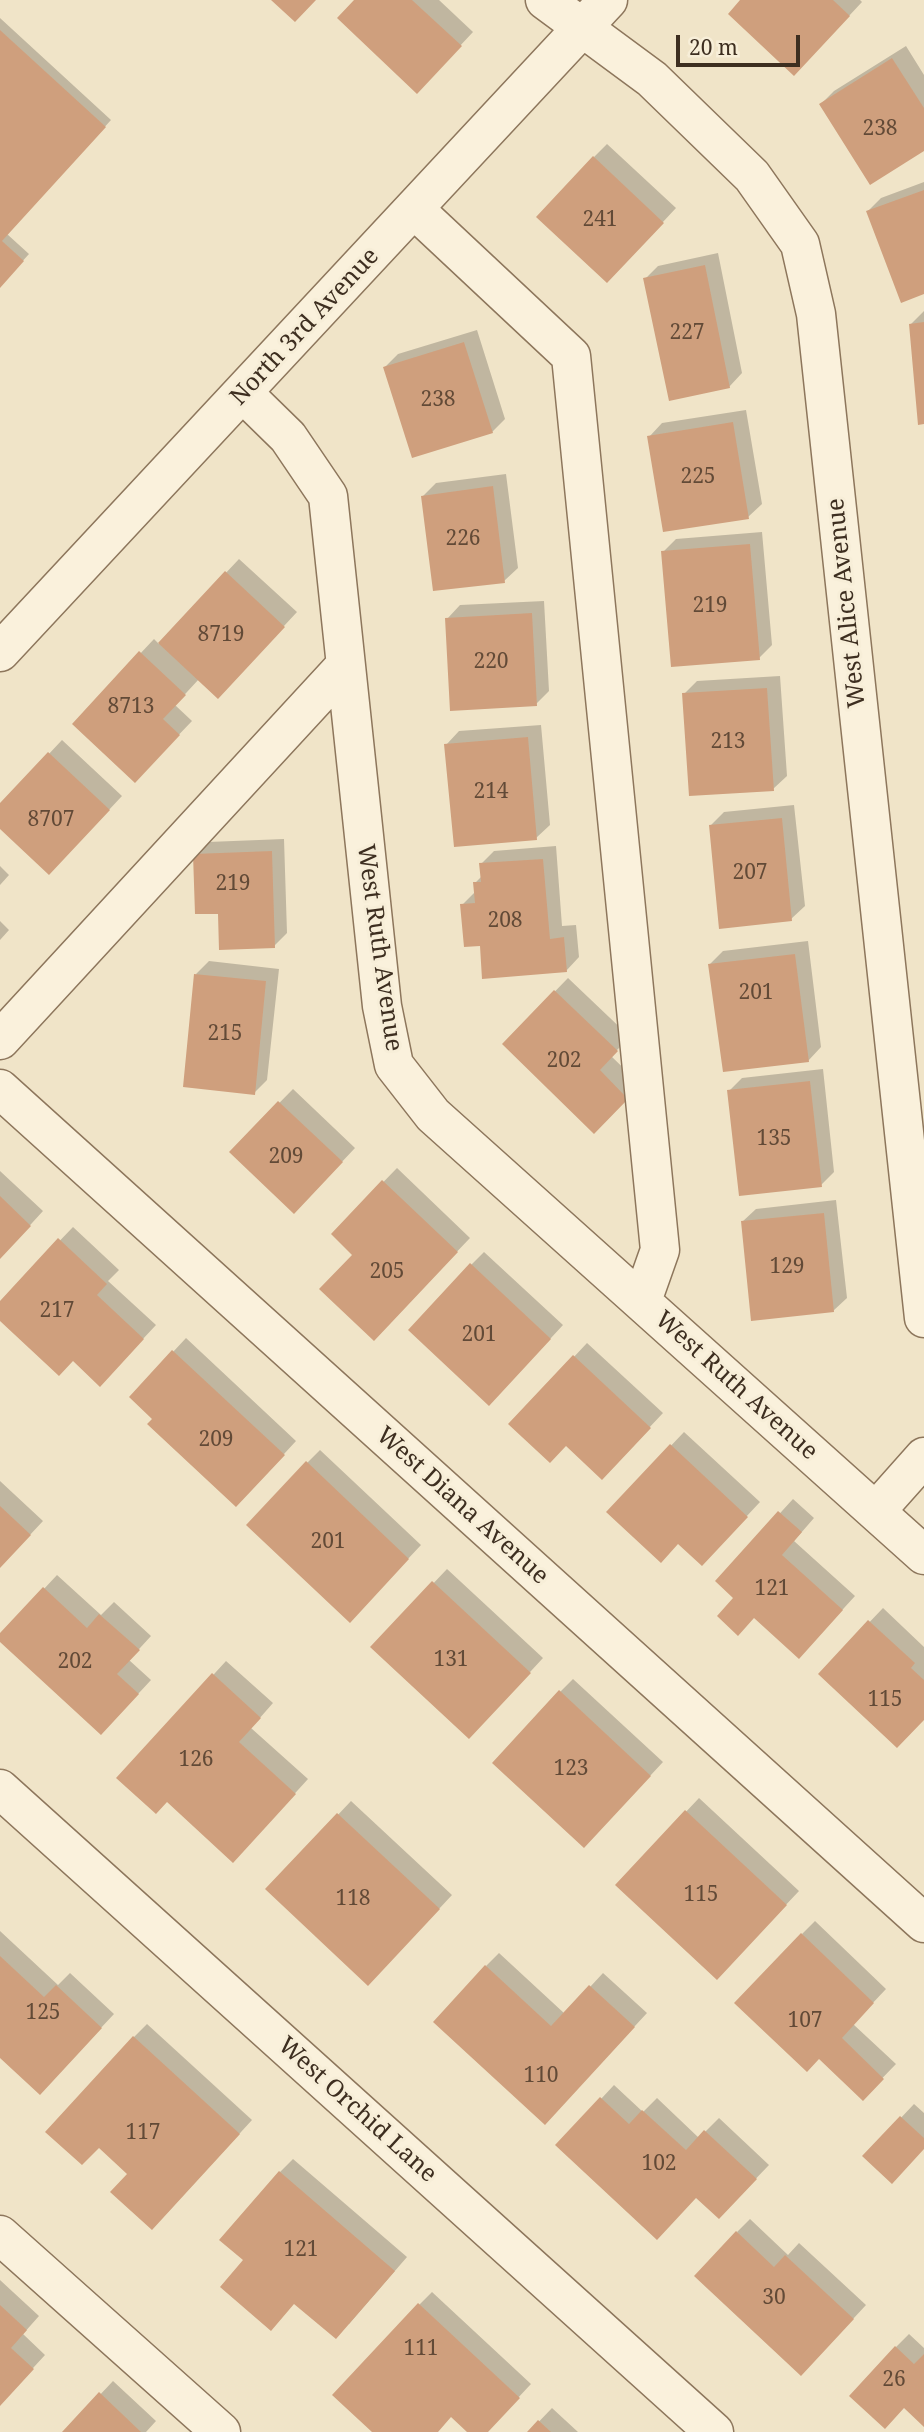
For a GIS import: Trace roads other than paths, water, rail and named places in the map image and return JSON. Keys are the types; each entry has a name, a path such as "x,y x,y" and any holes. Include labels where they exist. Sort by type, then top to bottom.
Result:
{"street":[{"name":"West Alice Avenue","path":"545,0 652,79 752,176 800,244 816,314 924,1318"},
{"name":"North 3rd Avenue","path":"0,652 608,0"},
{"path":"414,209 571,356 660,1250 642,1301"},
{"name":"West Ruth Avenue","path":"243,393 288,437 328,496 382,1006 394,1065 433,1115 924,1555"},
{"path":"0,1040 345,666"},
{"name":"West Diana Avenue","path":"0,1089 924,1923"},
{"path":"876,1511 924,1457"},
{"name":"West Orchid Lane","path":"0,1788 714,2432"},
{"path":"0,2235 220,2432"}]}
